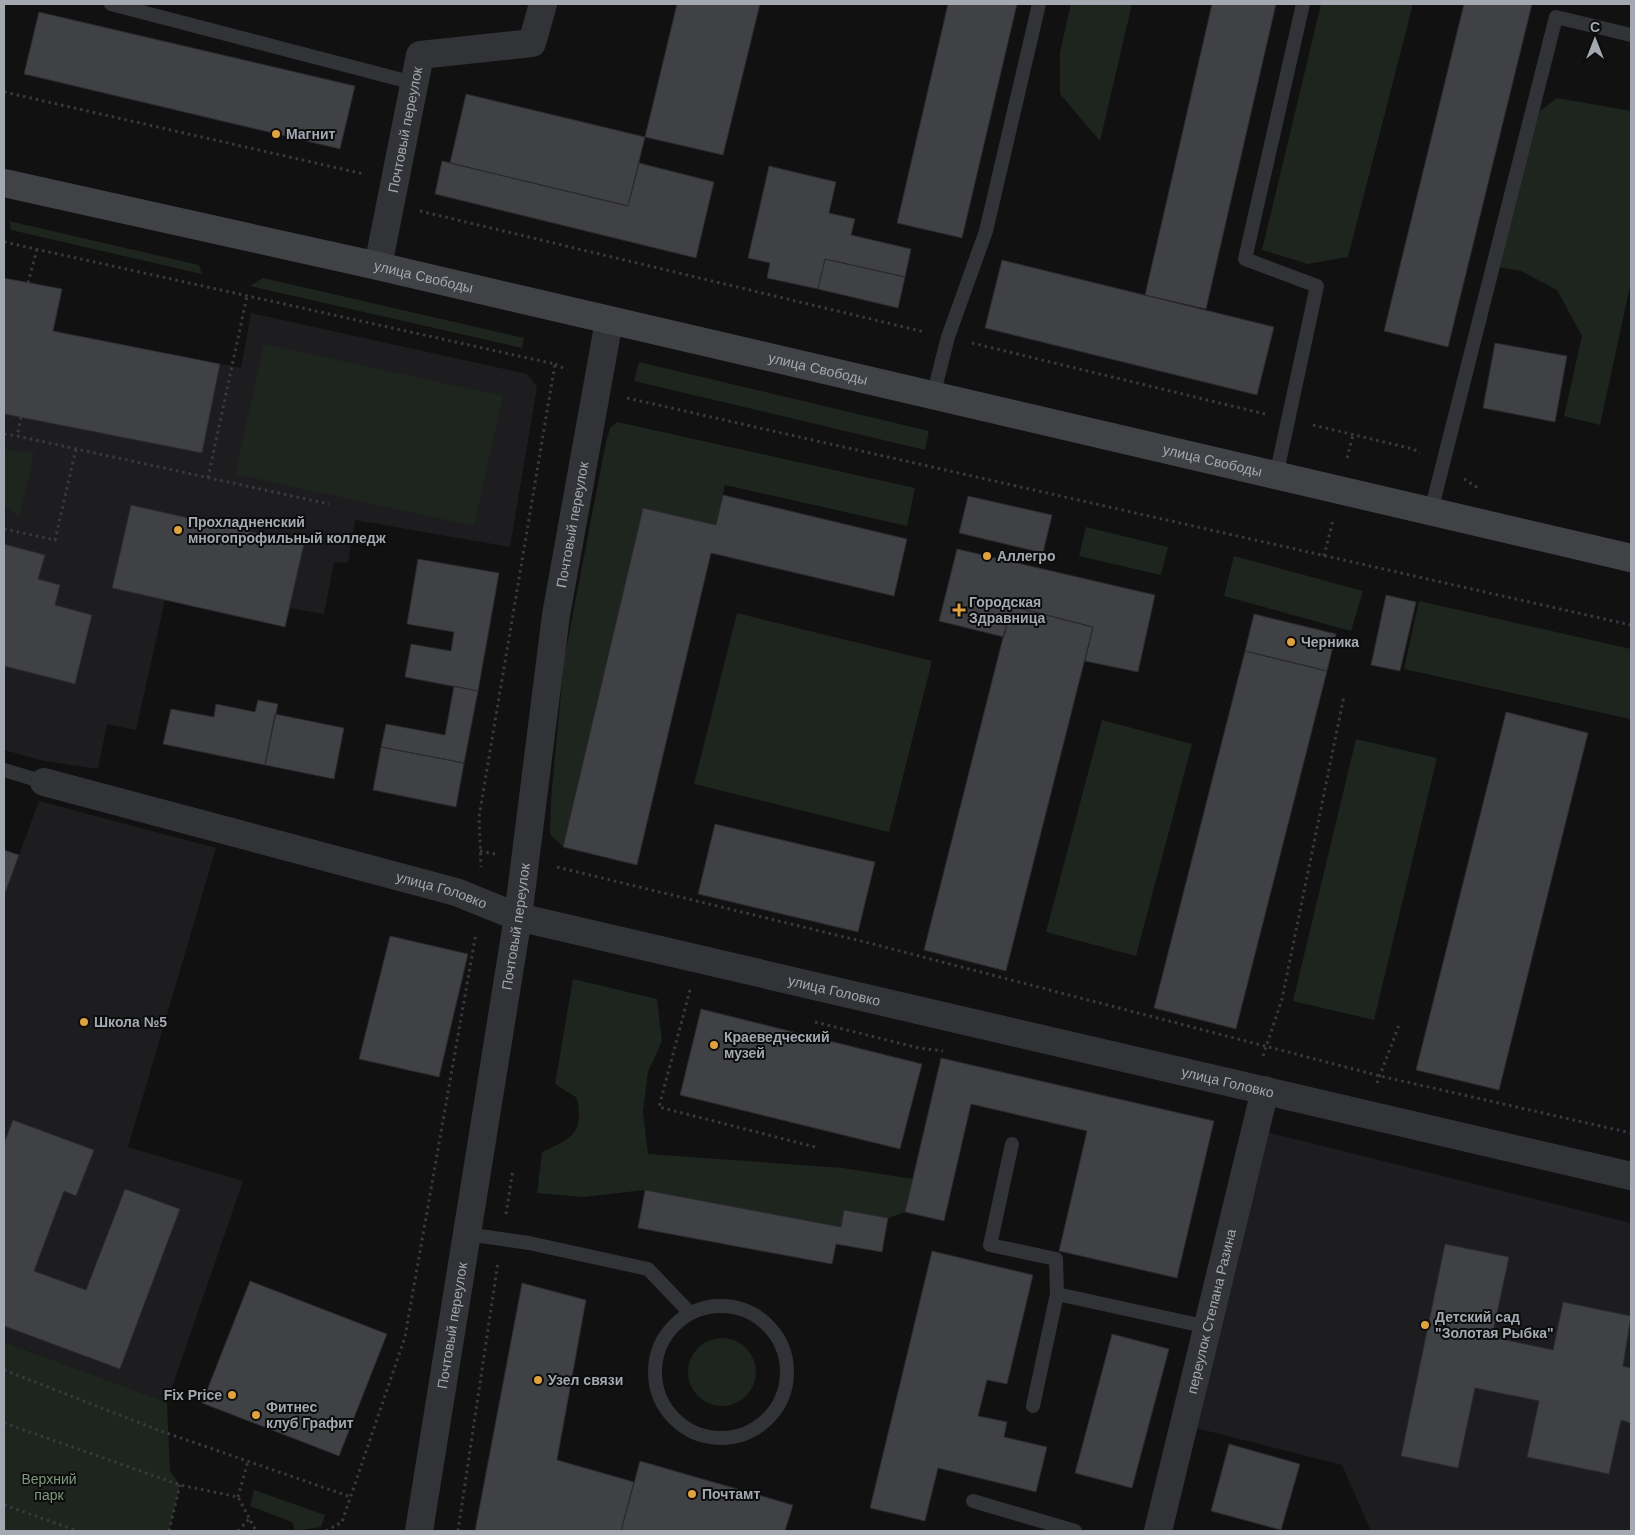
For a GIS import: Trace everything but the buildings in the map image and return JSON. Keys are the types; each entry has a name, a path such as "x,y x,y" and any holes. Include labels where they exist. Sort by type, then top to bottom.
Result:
{"main road":[{"name":"улица Свободы","path":"4,183 378,266 1631,558"}],"street":[{"name":"Почтовый переулок","path":"378,266 420,55 532,44 543,4"},
{"name":"Почтовый переулок","path":"419,1531 518,917 556,615 609,321"},
{"name":"улица Головко","path":"44,782 456,892 518,917 1631,1176"},
{"name":"переулок Степана Разина","path":"1158,1531 1208,1327 1259,1089"}],"lane":[{"path":"110,4 414,83"},
{"path":"933,396 948,337 986,231 1039,4"},
{"path":"1276,476 1317,286 1245,259 1303,4"},
{"path":"1431,511 1556,16 1631,35"},
{"path":"4,770 44,782"},
{"path":"1012,1144 990,1245 1056,1259 1057,1294 1033,1406"},
{"path":"467,1234 502,1239 648,1269 690,1313"},
{"path":"1057,1294 1208,1327"},
{"path":"712,1306 735,1307 756,1316 774,1331 784,1351 788,1372 785,1393 775,1412 760,1427 741,1436 720,1439 699,1436 680,1426 665,1410 656,1389 654,1366 659,1345 672,1326 690,1313 712,1306"},
{"path":"973,1501 1075,1531"}],"path":[{"path":"4,92 364,174 404,207 1413,449 1485,492"},
{"path":"4,242 556,364 626,398 1631,625"},
{"path":"28,283 37,249"},
{"path":"208,478 247,296"},
{"path":"326,1531 342,1522 405,1337 481,902 480,817 556,364"},
{"path":"17,436 21,417"},
{"path":"4,434 329,504"},
{"path":"4,529 55,540 76,449"},
{"path":"1259,1089 1266,1048 1282,999 1344,696"},
{"path":"525,858 873,944 1266,1048 1631,1133"},
{"path":"557,877 559,867"},
{"path":"690,990 659,1107 819,1148"},
{"path":"1366,1114 1399,1025"},
{"path":"458,1531 514,1160"},
{"path":"4,1370 158,1430 351,1497"},
{"path":"4,1423 180,1485 238,1496"},
{"path":"248,1461 238,1496 256,1531"},
{"path":"169,1531 180,1485"},
{"path":"4,1505 78,1531"},
{"path":"238,1531 250,1519"}],"shaded area":[{"name":"Прохладненский многопрофильный колледж","path":"4,278 62,289 54,331 241,368 251,313 527,374 537,387 510,547 355,520 348,563 334,562 324,614 290,608 285,627 165,600 136,730 107,724 98,769 44,761 4,750"},
{"name":"Школа №5","path":"39,801 216,848 128,1147 243,1181 167,1402 4,1342 4,896"},
{"name":"Детский сад \"Золотая Рыбка\"","path":"1266,1132 1631,1223 1631,1531 1371,1531 1342,1465 1192,1427"}],"green space":[{"path":"1071,4 1132,4 1100,141 1060,94 1060,52"},
{"path":"1321,4 1413,4 1348,257 1308,264 1262,250"},
{"path":"1557,98 1631,111 1631,282 1600,425 1564,416 1582,336 1557,290 1521,271 1498,267 1528,120"},
{"path":"9,221 199,265 202,274 11,230"},
{"path":"263,278 524,338 522,348 250,286"},
{"path":"264,344 503,396 474,526 235,474"},
{"path":"639,362 929,431 925,450 634,381"},
{"path":"617,422 915,488 907,526 725,485 716,525 643,508 563,847 550,834 551,799 564,660 606,442 610,428"},
{"path":"4,449 34,453 20,516 4,506"},
{"path":"1086,527 1168,547 1161,575 1079,556"},
{"path":"1234,556 1363,591 1351,631 1224,596"},
{"path":"1419,601 1631,649 1630,719 1404,669"},
{"path":"737,613 932,661 889,832 694,784"},
{"path":"1102,720 1192,744 1136,956 1046,932"},
{"path":"1356,739 1437,758 1374,1020 1293,1001"},
{"path":"573,979 657,999 662,1041 648,1072 643,1111 648,1154 843,1168 913,1179 905,1212 888,1218 845,1210 841,1227 645,1190 584,1197 537,1193 542,1152 568,1138 577,1127 579,1120 577,1098 555,1084"},
{"path":"722,1338 735,1341 746,1348 753,1359 756,1372 753,1385 746,1396 735,1403 722,1406 709,1403 698,1396 691,1385 688,1372 691,1359 698,1348 709,1341"},
{"name":"Верхний парк","path":"4,1342 167,1402 170,1471 180,1485 169,1531 4,1531"},
{"path":"254,1490 325,1515 321,1527 295,1531 292,1522 250,1506"}],"place":[{"name":"Магнит","path":"276,134"},
{"name":"Прохладненский многопрофильный колледж","path":"178,530"},
{"name":"Аллегро","path":"987,556"},
{"name":"Городская Здравница","path":"959,610"},
{"name":"Черника","path":"1291,642"},
{"name":"Школа №5","path":"84,1022"},
{"name":"Краеведческий музей","path":"714,1045"},
{"name":"Детский сад \"Золотая Рыбка\"","path":"1425,1325"},
{"name":"Узел связи","path":"538,1380"},
{"name":"Fix Price","path":"232,1395"},
{"name":"Фитнес клуб Графит","path":"256,1415"},
{"name":"Почтамт","path":"692,1494"}]}
